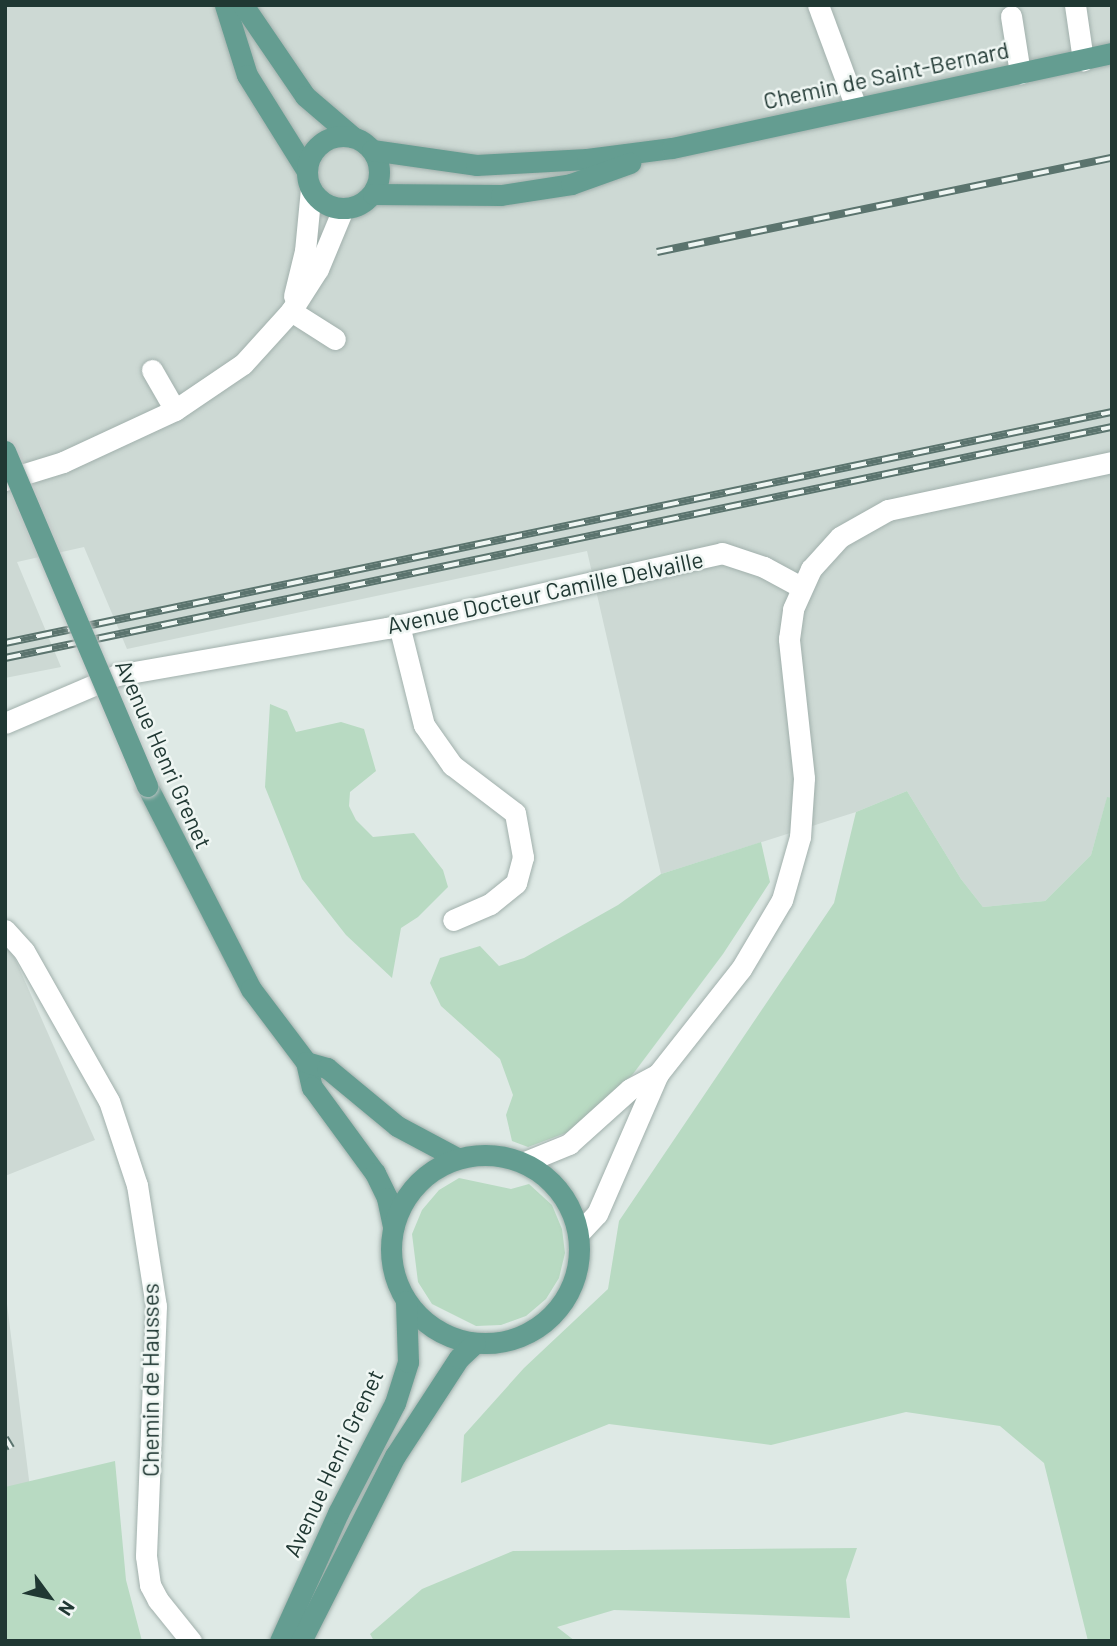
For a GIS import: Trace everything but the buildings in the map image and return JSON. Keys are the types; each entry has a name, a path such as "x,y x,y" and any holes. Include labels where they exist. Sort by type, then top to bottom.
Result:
{"main road":[{"path":"225,5 247,75 324,204 344,209 373,194 380,172 372,150 305,96 243,5"},
{"name":"Chemin de Saint-Bernard","path":"372,150 476,165 587,159 672,148 1112,53"},
{"path":"309,180 321,143 342,135 353,137"},
{"name":"Chemin de Saint-Bernard","path":"373,194 501,195 571,184 672,148"},
{"name":"Avenue Henri Grenet","path":"5,451 147,786 251,989 306,1062 312,1087 375,1173 387,1198 393,1227"},
{"name":"Avenue Henri Grenet","path":"306,1062 327,1068 397,1126 457,1158"},
{"path":"491,1154 525,1162 561,1191 579,1233 579,1262 571,1290 554,1314 531,1332 504,1341 475,1343 448,1336 425,1321 406,1301 391,1253 393,1227 406,1197 428,1173 457,1158 491,1154"},
{"name":"Avenue Henri Grenet","path":"280,1641 338,1513 395,1403 408,1362 406,1301"},
{"name":"Avenue Henri Grenet","path":"301,1641 395,1456 452,1368 475,1343"}],"street":[{"path":"818,5 856,107"},
{"path":"1074,5 1083,60"},
{"path":"1011,16 1020,73"},
{"path":"290,311 305,251 309,180"},
{"path":"5,480 63,462 175,410 243,364 290,311 318,269 344,209"},
{"path":"290,311 335,339"},
{"path":"152,370 175,410"},
{"path":"579,1233 597,1214 658,1074 764,935 793,866 800,837 804,778 789,639 801,587 828,546 853,527 888,509 1112,462"},
{"name":"Avenue Docteur Camille Delvaille","path":"5,723 86,686 146,670 399,625 722,553 764,567 801,587"},
{"path":"399,625 424,725 452,765 515,813 523,857 516,883 491,904 453,920"},
{"name":"Chemin de Hausses","path":"5,930 24,951 109,1101 137,1185 156,1306 146,1556 154,1592 166,1614 191,1641"},
{"path":"525,1162 569,1144 630,1088 658,1074"}],"shaded area":[{"path":"5,5 1112,5 1112,798 1107,798 1091,855 1045,901 983,907 961,879 907,791 856,812 661,874 587,551 127,649 84,547 17,562 61,667 5,678"},
{"path":"5,936 95,1140 5,1176"},
{"path":"5,1288 30,1488 5,1500"}],"green space":[{"path":"270,704 287,711 296,732 341,722 364,729 376,771 350,792 349,806 356,820 373,837 414,833 443,870 448,887 418,917 401,928 392,978 346,935 302,879 265,787"},
{"path":"907,791 961,879 983,907 1045,901 1091,855 1107,797 1112,798 1112,1641 1088,1641 1044,1463 1000,1426 906,1412 771,1445 609,1424 461,1483 464,1435 524,1368 608,1289 619,1221 834,903 856,812"},
{"path":"761,842 770,882 723,954 633,1074 571,1131 528,1147 512,1141 506,1115 513,1095 500,1059 441,1006 430,983 440,958 480,946 499,966 524,958 618,905 661,874"},
{"path":"459,1178 511,1189 529,1184 552,1205 562,1229 565,1253 559,1278 546,1299 526,1316 501,1325 476,1326 432,1304 418,1282 412,1234 422,1210 439,1190"},
{"path":"115,1461 126,1580 142,1641 5,1641 5,1487"},
{"path":"857,1548 846,1580 850,1618 614,1610 557,1627 575,1641 374,1641 370,1634 422,1589 513,1551"}],"railway":[{"path":"657,252 1112,158"},
{"path":"5,643 1112,412"},
{"path":"5,658 1112,427"},
{"path":"5,1438 11,1448"}]}
